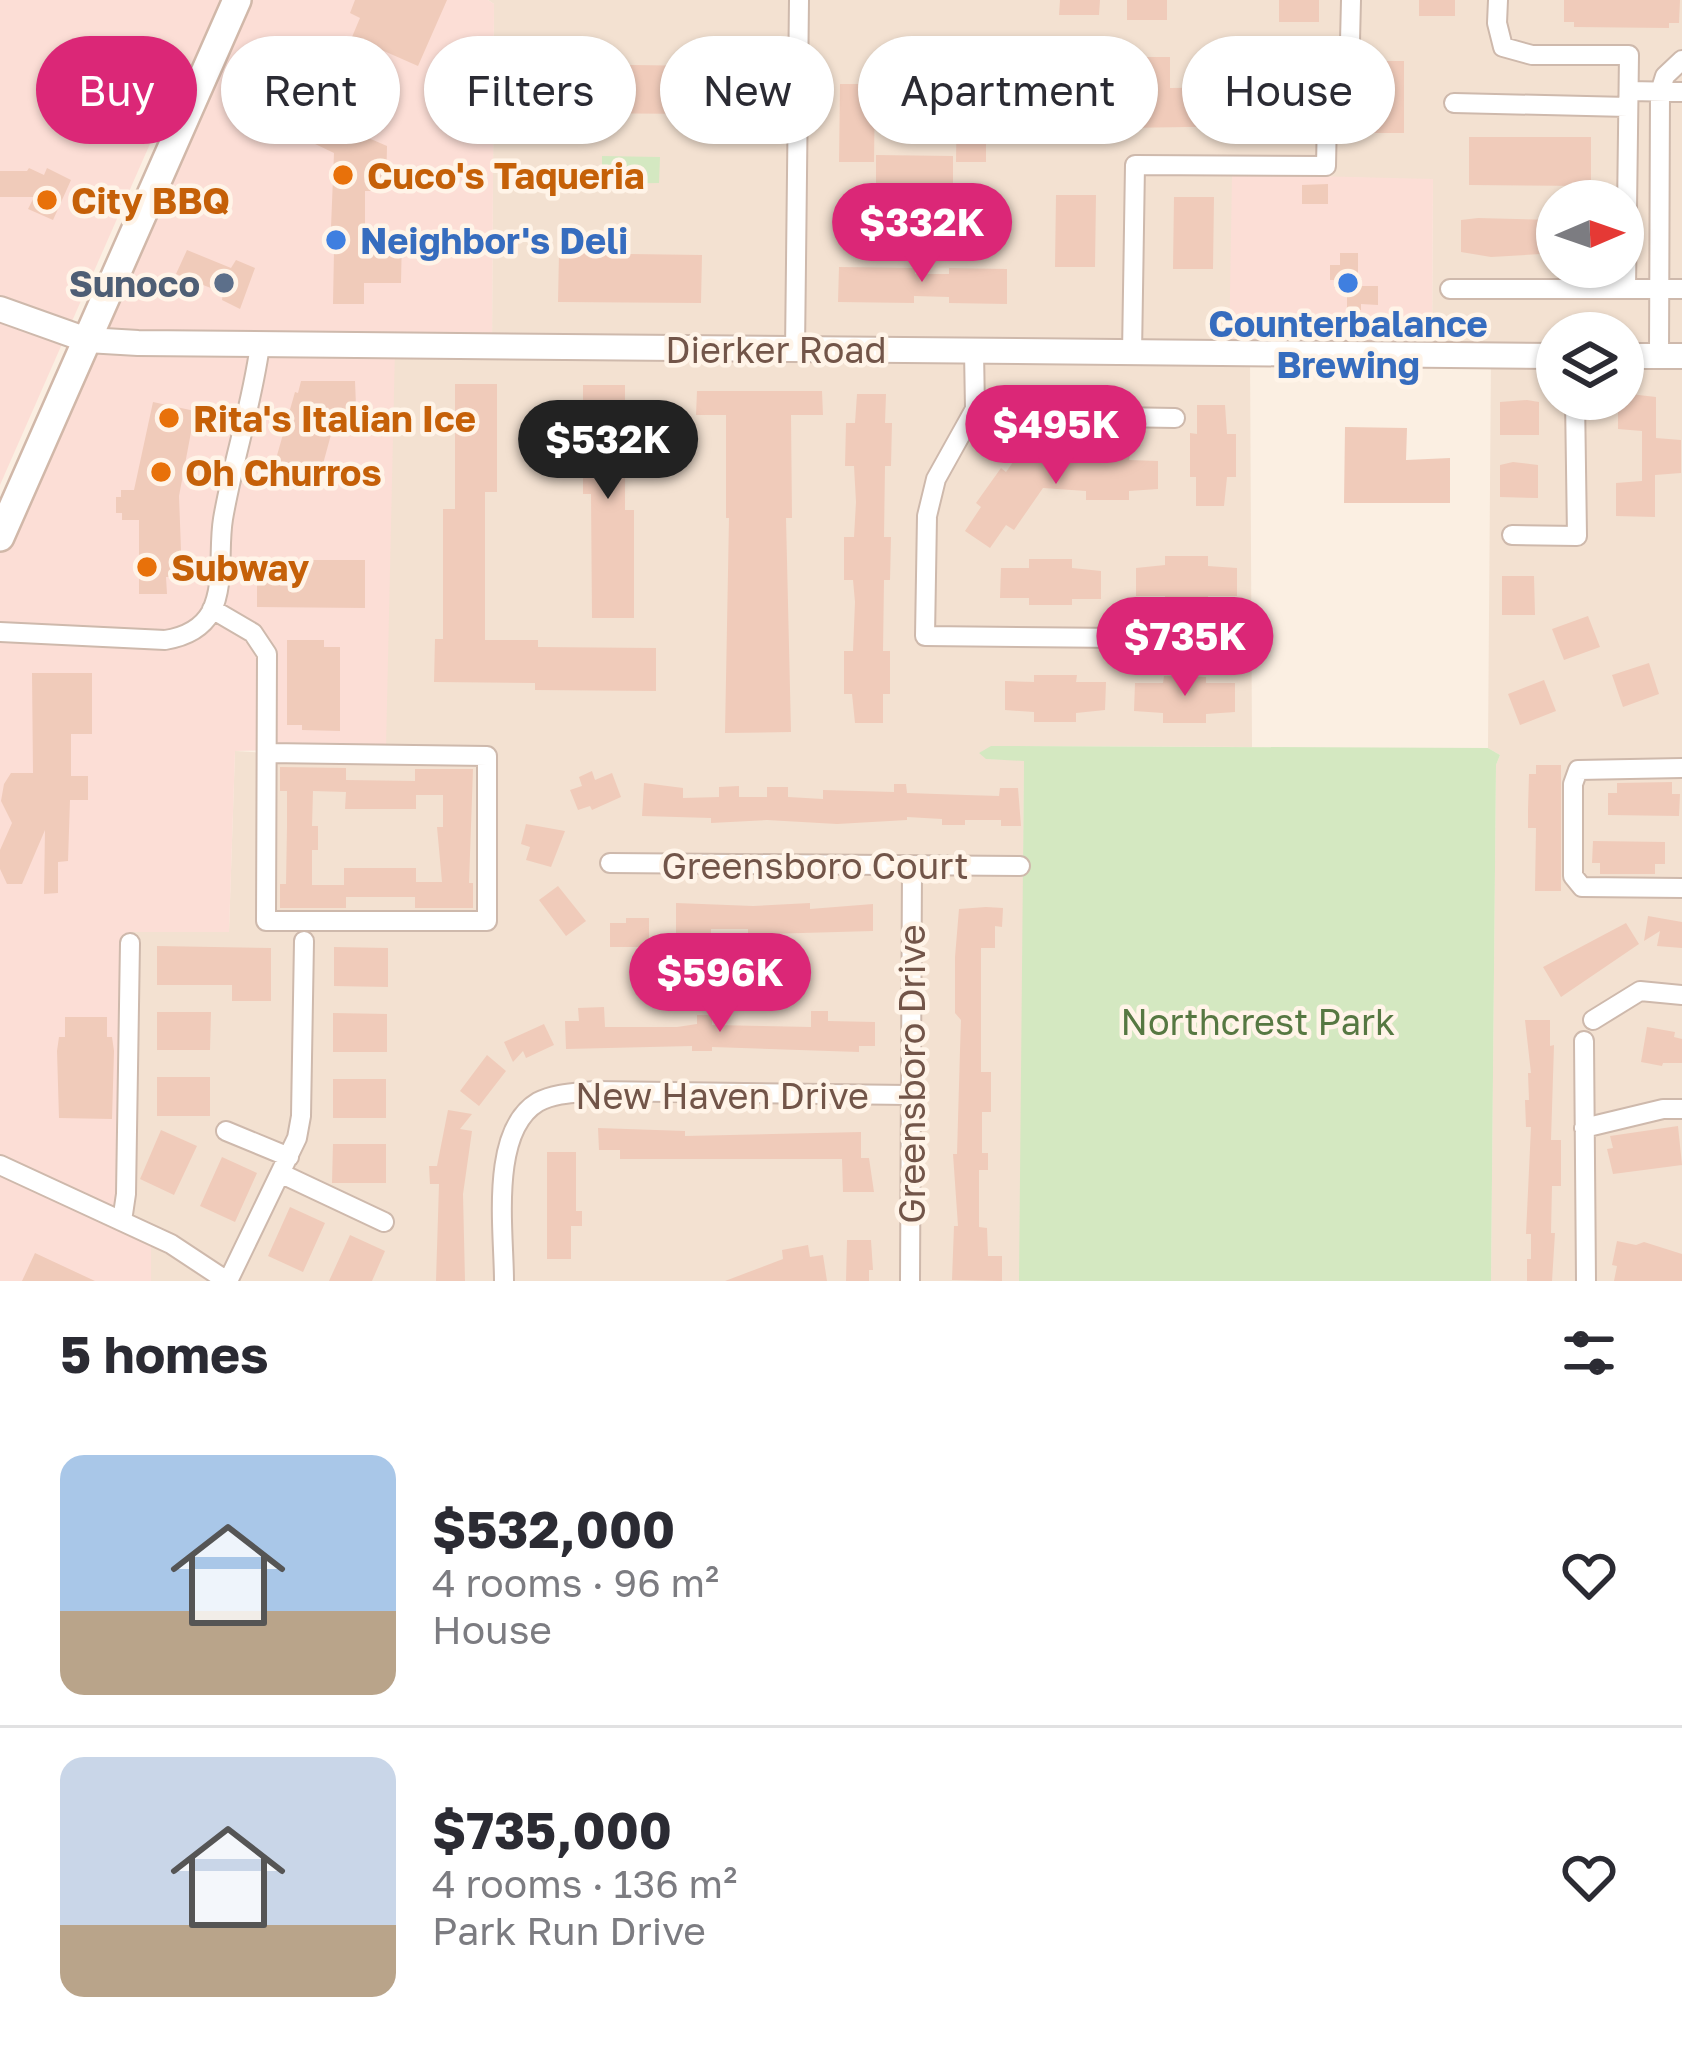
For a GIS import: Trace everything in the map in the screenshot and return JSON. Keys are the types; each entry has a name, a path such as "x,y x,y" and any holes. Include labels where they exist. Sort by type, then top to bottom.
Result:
{"main road":[{"path":"0,537 237,0"}],"street":[{"path":"795,350 799,0"},
{"path":"1350,36 1351,0"},
{"path":"1498,0 1496,23 1503,47 1532,55 1629,55 1628,180"},
{"path":"1670,356 1659,289 1660,92 1665,76 1682,60"},
{"path":"1454,103 1629,99 1682,92"},
{"path":"1132,353 1135,165 1326,166 1326,144"},
{"path":"1450,289 1682,290"},
{"name":"Dierker Road","path":"0,309 87,340 1536,356"},
{"path":"0,632 165,640 200,627 218,589 228,486 254,394 260,345"},
{"path":"974,351 975,409 936,478 927,516 926,636 1225,639"},
{"path":"975,409 1005,416 1175,418"},
{"path":"1512,535 1577,536 1575,420"},
{"path":"212,609 253,633 267,654 266,921 487,920 487,756 268,753"},
{"path":"1682,768 1578,770 1573,784 1576,883 1589,888 1682,888"},
{"name":"Greensboro Court","path":"610,863 1020,866"},
{"name":"Greensboro Drive","path":"910,1281 912,866"},
{"path":"0,1165 122,1221 200,1272 228,1281 286,1166 301,1116 304,941"},
{"path":"122,1221 130,943"},
{"path":"1593,1020 1640,991 1682,995"},
{"path":"1584,1042 1586,1281"},
{"name":"New Haven Drive","path":"504,1281 506,1149 520,1119 552,1096 594,1091 909,1095"},
{"path":"1584,1128 1682,1109"},
{"path":"226,1131 384,1222"}],"shaded area":[{"path":"0,0 488,0 494,4 494,36 424,36 424,144 493,144 492,347 395,347 386,748 235,751 229,932 129,932 122,1221 151,1234 151,1281 0,1281 0,537 172,144 197,144 197,36 36,36 36,144 150,144 0,485"},
{"path":"488,0 1682,0 1682,1281 1491,1281 1496,765 1500,755 1488,748 1491,355 1432,354 1433,180 1233,174 1250,354 1252,747 991,746 986,759 1024,760 1021,1281 151,1281 150,1234 122,1221 128,932 229,931 235,751 268,753 395,346 492,346 493,144 636,144 636,36 494,36 494,4"},
{"path":"1232,174 1433,179 1432,354 1229,353"}],"green space":[{"path":"602,156 660,157 659,183 602,184"},
{"name":"Northcrest Park","path":"991,746 1488,748 1500,755 1496,765 1491,1281 1019,1281 1024,761 986,759 979,753"}],"building":[{"path":"355,0 447,0 431,36 424,36 418,66 400,58 400,36 352,36 360,18 350,13"},
{"path":"1060,0 1100,0 1099,15 1059,15"},
{"path":"1127,0 1167,0 1167,20 1127,20"},
{"path":"1279,0 1319,0 1319,22 1279,22"},
{"path":"1419,0 1455,0 1455,16 1419,16"},
{"path":"1564,0 1680,0 1679,23 1669,23 1669,28 1574,27 1574,22 1564,22"},
{"path":"1158,57 1170,57 1170,88 1182,88 1182,127 1158,127"},
{"path":"1395,61 1404,61 1404,133 1395,133"},
{"path":"636,65 660,65 660,114 636,114"},
{"path":"840,84 858,84 858,144 874,144 874,162 839,162"},
{"path":"1469,137 1591,137 1591,180 1469,185"},
{"path":"315,144 387,146 386,191 365,191 365,227 386,227 386,235 402,235 401,283 364,283 364,304 333,304 334,153"},
{"path":"956,144 986,144 986,162 956,162"},
{"path":"876,155 953,156 953,186 876,186"},
{"name":"City BBQ","path":"29,168 44,175 47,168 71,180 53,220 28,209 34,197 0,197 0,171"},
{"path":"1328,184 1328,204 1302,204 1302,185"},
{"path":"1056,195 1096,195 1095,267 1055,267"},
{"path":"1174,197 1214,197 1213,269 1173,269"},
{"path":"1536,219 1536,254 1491,257 1461,252 1461,220"},
{"name":"Sunoco","path":"187,250 231,268 236,260 255,268 240,309 222,300 223,293 176,274"},
{"path":"559,253 702,255 701,303 558,302"},
{"name":"Counterbalance Brewing","path":"1340,253 1358,253 1358,279 1362,286 1378,286 1378,305 1361,304 1361,310 1347,310 1347,288 1334,288 1330,280 1330,265 1340,265"},
{"path":"839,267 915,268 915,274 949,274 949,268 1007,269 1007,304 949,303 949,297 914,296 914,303 838,302"},
{"path":"301,381 355,381 357,431 332,431 320,475 303,478 287,473 286,477 272,473"},
{"path":"455,384 497,384 497,492 485,492 485,640 538,640 538,647 656,648 656,691 535,690 535,683 434,682 435,639 443,639 443,509 455,509"},
{"path":"583,385 625,385 625,510 634,510 634,618 592,618 591,494 583,494"},
{"path":"697,391 822,391 823,415 791,415 792,518 786,518 791,732 725,733 726,415 696,415"},
{"path":"857,394 886,394 885,423 892,423 891,466 885,466 884,537 891,537 890,580 884,580 883,651 890,651 890,694 883,694 883,723 855,723 852,694 844,694 844,651 853,651 855,602 853,580 844,580 844,537 854,537 856,502 854,466 845,466 846,423 855,423"},
{"path":"1644,396 1656,397 1656,438 1681,440 1681,473 1655,475 1655,517 1616,516 1616,483 1642,481 1642,431 1618,429 1618,420 1644,420"},
{"path":"153,402 195,411 179,496 182,577 166,577 167,594 139,594 139,520 122,520 122,513 116,513 116,497 121,497 121,490 134,490"},
{"path":"1500,402 1536,402 1539,435 1500,435"},
{"path":"1197,405 1225,405 1227,434 1236,434 1236,477 1227,477 1224,506 1196,506 1196,477 1190,477 1190,433 1197,434"},
{"path":"1345,427 1407,428 1406,460 1450,458 1450,503 1344,503"},
{"path":"1023,448 1058,473 1058,460 1087,460 1087,454 1130,454 1129,460 1158,461 1158,489 1129,491 1129,500 1086,500 1086,491 1043,488 1014,530 1006,525 990,548 965,531 981,507 976,503 1001,468 1006,472"},
{"path":"1500,465 1538,465 1538,498 1500,497"},
{"path":"1165,556 1208,556 1208,566 1237,568 1237,596 1208,596 1208,603 1165,603 1165,596 1136,596 1136,568 1165,565"},
{"path":"1029,559 1072,559 1072,568 1101,571 1101,599 1029,605 1029,598 1000,598 1001,568 1029,568"},
{"path":"257,560 365,560 365,608 257,607"},
{"path":"1502,576 1534,576 1535,615 1502,615"},
{"path":"1588,616 1600,647 1564,660 1552,629"},
{"path":"287,640 324,640 324,647 340,647 340,731 287,725"},
{"path":"1649,663 1659,694 1623,707 1612,675"},
{"path":"32,673 92,673 92,734 71,734 71,776 88,776 88,800 70,800 68,861 58,862 58,893 44,894 45,830 22,884 7,884 0,869 0,850 12,823 1,801 4,784 11,773 33,773"},
{"path":"1034,675 1077,675 1076,682 1106,682 1105,710 1076,713 1076,722 1034,722 1034,712 1005,710 1005,681 1034,682"},
{"path":"1164,676 1235,683 1235,712 1206,714 1206,723 1163,723 1163,713 1134,711 1135,683 1163,683"},
{"path":"1544,680 1556,711 1520,725 1508,694"},
{"path":"1536,765 1561,765 1561,891 1535,891 1536,828 1528,828 1528,810 1529,774 1536,774"},
{"path":"280,767 346,768 346,780 415,781 415,769 473,769 469,883 473,883 473,908 415,908 415,897 346,897 346,908 280,908 280,884 286,884 287,791 280,791","holes":["313,791 346,792 345,809 416,809 416,795 443,795 443,827 437,827 442,882 416,882 416,868 344,868 344,885 312,885 312,850 318,850 318,826 312,826"]},
{"path":"592,771 595,780 612,773 621,797 592,810 590,806 578,810 570,790 582,786 579,777"},
{"path":"1672,782 1672,794 1680,794 1679,816 1608,815 1608,793 1617,793 1617,783"},
{"path":"644,783 683,788 683,798 719,797 719,787 739,786 739,797 767,797 767,787 788,787 788,797 823,799 823,790 894,792 894,784 906,784 907,793 966,795 999,796 1000,788 1018,788 1021,826 1001,826 1001,820 942,825 942,819 907,817 837,824 711,823 711,818 642,816"},
{"path":"526,824 565,831 551,867 526,860 530,847 521,844"},
{"path":"1593,841 1665,842 1665,864 1655,864 1655,874 1600,874 1600,863 1592,863"},
{"path":"558,886 586,921 566,936 539,900"},
{"path":"676,903 810,903 810,909 873,904 873,931 767,934 767,940 748,940 748,929 711,929 711,939 676,939"},
{"path":"1003,908 1002,927 995,926 995,948 981,948 981,1072 991,1072 991,1112 982,1112 982,1153 988,1153 988,1170 979,1170 979,1227 987,1228 988,1256 1002,1256 1002,1281 952,1280 954,1226 958,1226 953,1154 957,1154 961,1020 955,1013 959,909"},
{"path":"1648,916 1682,922 1682,948 1657,946 1660,931 1644,941"},
{"path":"626,918 649,918 649,947 610,947 610,923 626,923"},
{"path":"1626,923 1639,944 1561,997 1543,967"},
{"path":"157,946 271,948 271,1001 232,1001 232,985 157,985"},
{"path":"334,947 388,948 388,987 334,986"},
{"path":"604,1007 605,1027 677,1027 697,1024 697,1015 712,1015 712,1025 811,1027 811,1011 828,1011 828,1021 875,1022 875,1046 859,1046 859,1052 712,1047 712,1051 692,1051 692,1046 566,1049 565,1021 579,1021 578,1008"},
{"path":"157,1012 211,1012 210,1050 157,1050"},
{"path":"333,1013 387,1014 387,1052 333,1052"},
{"path":"65,1017 107,1017 107,1037 112,1037 114,1051 112,1119 59,1118 57,1051 59,1037 65,1037"},
{"path":"1525,1020 1550,1020 1550,1046 1554,1045 1551,1140 1561,1140 1561,1186 1552,1186 1552,1281 1527,1281 1531,1127 1526,1127 1525,1100 1529,1100 1531,1073"},
{"path":"544,1024 554,1045 526,1058 523,1051 513,1062 504,1042"},
{"path":"1647,1027 1675,1032 1674,1037 1682,1039 1682,1063 1641,1062"},
{"path":"487,1055 506,1071 479,1106 460,1091"},
{"path":"157,1077 210,1077 210,1116 157,1116"},
{"path":"333,1079 386,1079 386,1118 333,1118"},
{"path":"448,1110 472,1114 460,1129 472,1131 463,1194 465,1281 436,1281 439,1184 430,1184 429,1166 437,1166"},
{"path":"1678,1126 1682,1165 1613,1174 1607,1149 1613,1148 1610,1136"},
{"path":"598,1128 685,1131 685,1136 861,1132 861,1158 869,1158 874,1192 843,1192 842,1159 620,1159 620,1150 599,1150"},
{"path":"161,1130 197,1146 174,1195 140,1179"},
{"path":"333,1144 386,1144 386,1183 332,1183"},
{"path":"547,1152 576,1152 576,1211 582,1211 582,1226 571,1226 571,1259 547,1259"},
{"path":"222,1157 257,1173 235,1222 200,1206"},
{"path":"290,1207 325,1223 303,1272 268,1256"},
{"path":"350,1235 385,1251 372,1281 329,1281"},
{"path":"847,1240 871,1240 869,1281 846,1281"},
{"path":"1617,1241 1644,1242 1682,1254 1682,1281 1614,1281"},
{"path":"808,1245 810,1257 823,1255 827,1281 725,1281 783,1259 782,1250"},
{"path":"35,1253 95,1281 22,1281"}],"place":[{"name":"Cuco's Taqueria","path":"343,175"},
{"name":"City BBQ","path":"47,200"},
{"name":"Neighbor's Deli","path":"336,240"},
{"name":"Sunoco","path":"224,283"},
{"name":"Counterbalance Brewing","path":"1348,283"},
{"name":"Rita's Italian Ice","path":"169,418"},
{"name":"Oh Churros","path":"161,472"},
{"name":"Subway","path":"147,567"}]}
